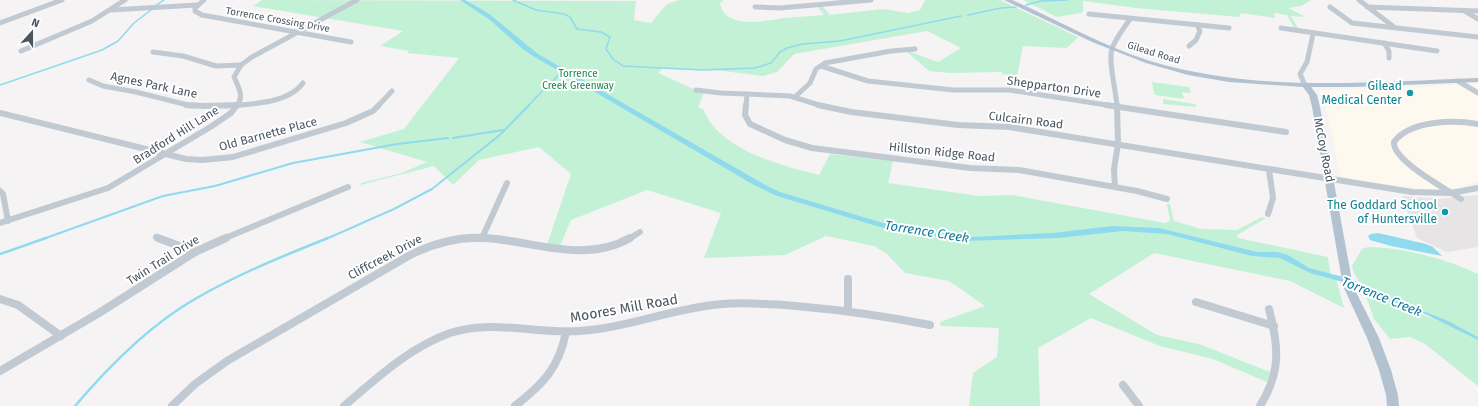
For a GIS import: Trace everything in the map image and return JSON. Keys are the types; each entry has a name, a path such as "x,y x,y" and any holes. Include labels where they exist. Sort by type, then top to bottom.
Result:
{"main road":[{"name":"Gilead Road","path":"1007,0 1112,48 1149,62 1211,77 1254,83 1325,86 1478,80"},
{"name":"Gilead Road","path":"1306,85 1313,83 1478,76"},
{"name":"McCoy Road","path":"1306,85 1313,95 1316,107 1348,286 1373,338 1383,364 1392,395 1393,406"}],"street":[{"path":"1,22 62,0"},
{"path":"21,51 86,24 125,0"},
{"path":"111,10 196,5 204,0"},
{"path":"238,104 241,93 234,77 241,65 252,57 357,0"},
{"path":"814,0 818,5"},
{"path":"755,7 780,8 871,0"},
{"path":"1359,0 1395,28"},
{"name":"Torrence Crossing Drive","path":"196,5 195,11 202,15 351,42"},
{"path":"1367,6 1478,11"},
{"path":"1330,7 1349,22 1478,37"},
{"path":"1464,10 1478,19"},
{"path":"1089,14 1229,28"},
{"path":"1115,187 1114,168 1118,144 1116,89 1110,57 1112,48 1130,19"},
{"path":"1189,46 1194,43 1199,36 1200,31 1197,25"},
{"path":"1281,28 1313,34 1384,42 1436,51"},
{"name":"McCoy Road","path":"1306,85 1300,74 1307,62 1313,34"},
{"path":"1384,42 1389,51 1389,58"},
{"path":"796,97 810,84 814,72 821,66 840,60 891,51 915,49"},
{"path":"153,52 183,56 216,66 241,65"},
{"name":"Shepparton Drive","path":"821,66 868,81 953,90 1009,90 1286,132"},
{"name":"Agnes Park Lane","path":"90,80 97,85 136,91 192,106 262,102 285,97 300,89 303,83"},
{"path":"1458,81 1478,93"},
{"name":"Culcairn Road","path":"696,90 796,97 830,108 850,112 958,125 1009,127 1412,192 1451,193 1478,188"},
{"name":"Old Barnette Place","path":"0,113 186,159 203,160 241,155 357,120 377,108 392,91"},
{"name":"Hillston Ridge Road","path":"747,94 745,114 750,124 784,140 812,148 970,168 1019,170 1115,187 1167,199"},
{"name":"Bradford Hill Lane","path":"0,223 102,190 227,117 238,104"},
{"path":"1461,199 1403,160 1395,149 1394,140 1403,133 1436,122 1452,121 1478,124"},
{"path":"1268,214 1272,206 1273,195 1269,170"},
{"path":"482,238 507,183"},
{"name":"Twin Trail Drive","path":"0,371 61,336 195,252 246,228 348,187"},
{"path":"0,191 3,194 8,221"},
{"name":"Cliffcreek Drive","path":"172,406 195,384 227,361 410,255 446,241 482,238 543,247 587,249 613,246 624,242 640,232"},
{"path":"156,237 195,252"},
{"path":"848,280 848,310"},
{"path":"0,300 18,305 61,336"},
{"path":"1196,302 1274,326"},
{"name":"Moores Mill Road","path":"344,406 417,350 449,333 470,328 492,325 566,332 598,329 730,303 848,310 930,325"},
{"path":"1260,406 1267,396 1277,366 1278,349 1269,309"},
{"path":"514,406 539,388 552,373 558,361 566,332"},
{"path":"1123,385 1140,406"}],"shaded area":[{"path":"1478,84 1478,182 1455,188 1433,190 1360,182 1340,175 1326,105 1319,92 1321,90"},
{"path":"1478,195 1478,247 1447,252 1417,238 1402,196 1440,199"}],"green space":[{"name":"Torrence Creek Greenway","path":"262,0 636,1 634,20 651,23 667,4 679,0 724,0 720,3 723,12 729,17 747,22 757,22 824,15 817,6 822,6 830,15 883,9 908,13 920,10 925,0 1000,0 1078,37 1067,48 1023,46 1017,76 1002,74 1002,72 950,73 929,71 905,50 938,62 961,48 927,31 794,54 777,72 763,76 715,70 662,69 658,73 698,91 704,92 698,108 703,109 711,123 722,135 736,145 769,161 819,175 830,154 893,161 888,183 979,196 1012,195 1165,223 1170,221 1167,204 1170,204 1174,221 1201,229 1237,230 1262,217 1266,218 1237,235 1238,238 1328,257 1331,278 1336,279 1344,308 1290,281 1154,253 1089,294 1157,335 1199,344 1270,372 1267,382 1213,359 1160,346 1091,318 1038,348 1040,406 969,406 973,373 997,357 999,328 941,326 940,322 985,306 949,281 905,273 887,254 874,246 826,236 785,255 704,258 721,213 647,190 571,220 560,246 547,245 571,174 539,147 479,160 453,185 434,166 360,185 361,183 402,173 427,162 360,142 404,129 459,58 407,53 409,51 380,46 403,31 253,6"},
{"path":"1023,0 1311,0 1301,6 1288,8 1306,17 1291,16 1299,30 1295,29 1287,15 1274,13 1275,18 1241,13 1239,17 1136,8 1083,1 1083,11 1081,13 1057,17"},
{"path":"1152,82 1189,87 1191,93 1182,92 1184,99 1156,95 1154,94"},
{"path":"1163,99 1195,104 1196,107 1163,104"},
{"path":"1368,247 1395,249 1424,255 1452,263 1478,274 1478,337 1432,314 1385,297 1363,285 1354,273 1352,266 1362,249"},
{"path":"1364,290 1379,298 1447,324 1478,340 1478,386 1425,344 1410,337 1390,339 1374,319"}],"water":[{"name":"Torrence Creek","path":"460,0 465,0 488,13 538,54 767,186 780,192 883,223 958,236 971,237 1052,233 1113,226 1159,228 1257,252 1277,252 1288,255 1309,268 1351,279 1388,298 1448,321 1478,337 1478,340 1423,313 1379,298 1357,286 1310,273 1280,258 1252,256 1167,234 1123,231 1058,238 965,241 880,227 777,196 754,185 533,56 490,20"},
{"path":"1378,233 1426,244 1433,247 1442,256 1391,246 1370,240 1368,236"}],"waterway":[{"path":"155,6 164,0"},
{"path":"513,0 536,10 564,14 570,17 577,29 601,32 610,37 606,49 613,59 623,66 702,70 755,68 771,63 780,52 787,48 802,44 840,41 961,16"},
{"path":"1026,5 1041,1 1068,0"},
{"path":"968,15 1001,8 1016,7"},
{"path":"0,85 102,50 118,41 134,23 151,10"},
{"path":"552,82 562,71"},
{"path":"528,106 546,87"},
{"path":"326,239 394,209 432,189 501,134 529,105"},
{"path":"453,138 503,130"},
{"path":"43,239 163,196 215,186 293,163 397,144 448,138"},
{"path":"0,254 46,238"},
{"path":"75,406 116,361 146,334 178,309 244,273 328,238"}],"place":[{"name":"Gilead Medical Center","path":"1410,93"},
{"name":"The Goddard School of Huntersville","path":"1445,212"}]}
